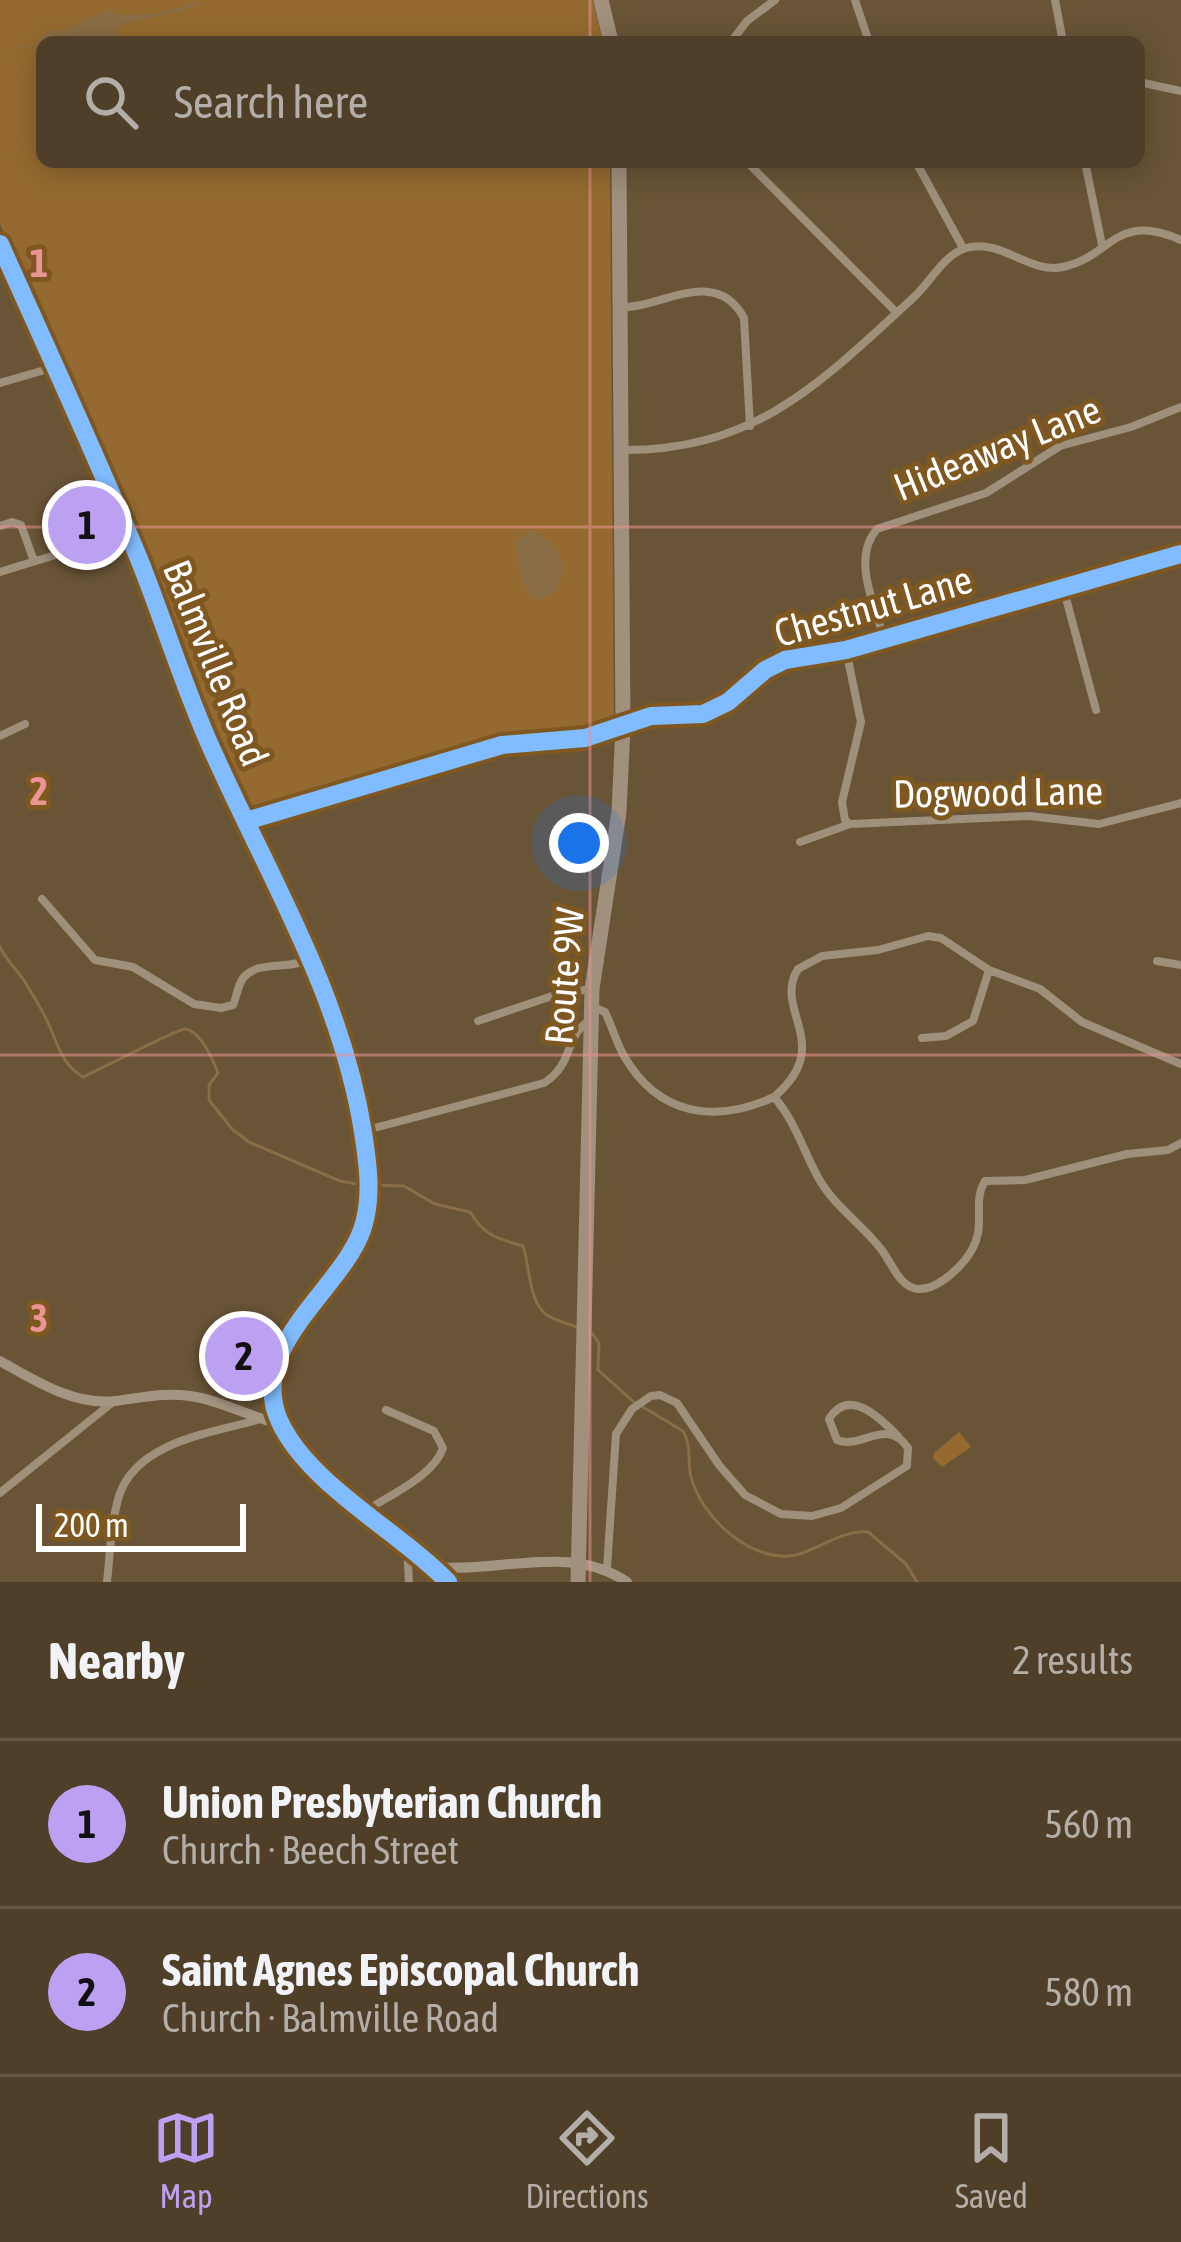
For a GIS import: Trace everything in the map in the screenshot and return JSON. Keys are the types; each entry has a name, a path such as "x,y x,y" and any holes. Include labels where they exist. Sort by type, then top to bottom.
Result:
{"highway":[{"path":"601,0 610,36"},
{"name":"Route 9W","path":"578,1582 591,1005 619,812 623,728 620,168"}],"street":[{"path":"736,36 775,0"},
{"path":"855,0 866,36"},
{"path":"1055,0 1062,36"},
{"path":"1145,83 1181,91"},
{"path":"752,168 896,312"},
{"path":"919,168 963,248"},
{"path":"1086,168 1102,245"},
{"path":"619,450 682,446 750,426 805,393 963,248 993,248 1056,268 1145,230 1181,240"},
{"name":"Balmville Road","path":"0,244 127,533 194,709 312,958 344,1040 369,1184 363,1227 349,1261 297,1322 283,1349 273,1394 280,1424"},
{"path":"618,307 640,308 680,292 711,294 737,307 744,318 750,426"},
{"path":"0,383 55,367"},
{"name":"Hideaway Lane","path":"884,638 864,557 877,529 986,493 1060,446 1131,427 1181,407"},
{"path":"0,526 21,525 34,561"},
{"path":"0,572 127,533"},
{"name":"Chestnut Lane","path":"245,821 502,746 585,738 651,716 717,709 775,664 846,650 1181,554"},
{"path":"1063,587 1096,710"},
{"name":"Dogwood Lane","path":"846,650 861,722 842,802 850,824 1029,816 1099,824 1181,803"},
{"path":"0,736 25,724"},
{"path":"800,842 850,824"},
{"path":"42,899 95,960 133,967 182,999 203,1006 233,1005 241,980 254,970 291,968 312,958"},
{"path":"478,1021 558,994 591,1005 604,1012 635,1072 679,1106 703,1114 724,1113 774,1097 800,1066 801,1030 791,986 792,976 804,964 822,956 878,950 928,936 948,940 989,970 1040,989 1093,1028 1181,1064"},
{"path":"1156,961 1181,965"},
{"path":"922,1038 946,1036 973,1021 989,970"},
{"path":"363,1131 544,1083 563,1069 591,1005"},
{"path":"774,1097 794,1123 808,1160 833,1200 882,1250 903,1282 920,1289 949,1276 974,1247 981,1229 980,1188 985,1181 1025,1180 1126,1154 1168,1150 1181,1143"},
{"path":"0,1361 69,1395 115,1401 167,1394 194,1396 280,1424 363,1514 436,1567 448,1582"},
{"path":"607,1568 616,1434 632,1409 651,1396 669,1397 677,1403 745,1495 765,1508 794,1517 841,1508 907,1466 908,1448 898,1436 881,1418 848,1404 830,1413 842,1444 874,1434 898,1436"},
{"path":"0,1493 115,1401"},
{"path":"363,1514 424,1475 443,1448 434,1431 386,1410"},
{"path":"107,1582 119,1496 139,1466 184,1440 259,1419"},
{"path":"406,1547 409,1582"},
{"path":"436,1567 579,1562 607,1568 627,1582"}],"shaded area":[{"path":"0,0 593,0 602,36 36,36 36,168 610,168 614,720 569,731 490,738 249,814 146,550 0,224"},
{"path":"208,0 186,10 124,23 116,28 115,36 44,36 107,10 144,15"},
{"path":"528,531 536,531 550,544 562,565 556,591 540,600 527,589 519,568 516,543"},
{"path":"959,1432 971,1447 942,1467 934,1453"}],"waterway":[{"path":"0,947 25,981 64,1059 83,1077 179,1031 191,1031 206,1047 218,1073 209,1085 209,1100 233,1130 249,1142 340,1181 362,1185"},
{"path":"372,1185 404,1186 435,1204 470,1212 492,1235 523,1246 541,1309 576,1327"},
{"path":"592,1333 599,1343 598,1370 635,1403"},
{"path":"643,1407 683,1431 697,1493 718,1523 747,1545 763,1553 796,1555 848,1534 868,1532 906,1564 917,1582"}],"cycle path":[{"path":"0,244 139,559 204,730 321,985 353,1081 368,1169 365,1218 351,1253 285,1343 272,1393 279,1420 311,1465 448,1582"},
{"path":"246,821 502,745 585,738 651,716 703,714 728,702 765,670 785,660 846,650 1181,554"}],"place":[{"name":"Union Presbyterian Church","path":"87,525"},
{"name":"Saint Agnes Episcopal Church","path":"244,1356"}]}
